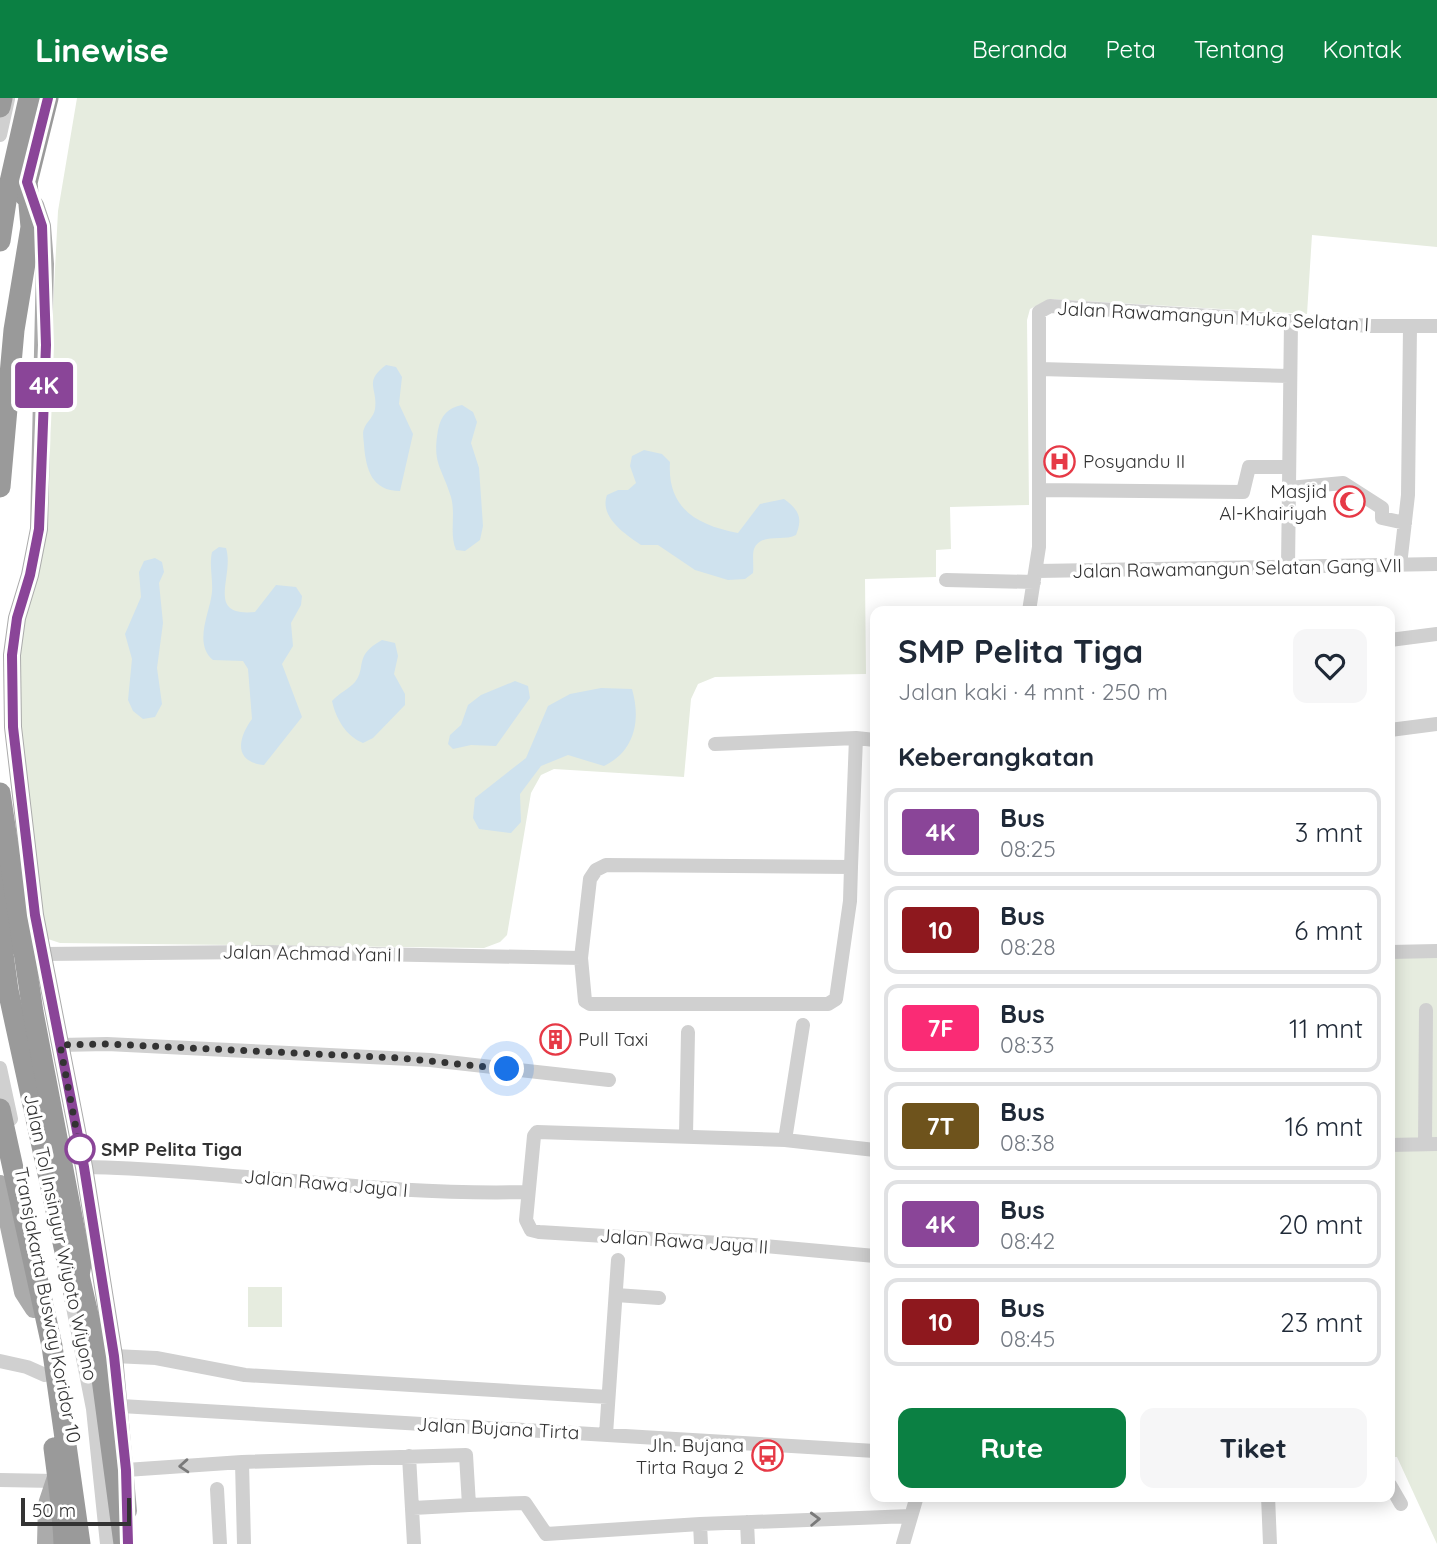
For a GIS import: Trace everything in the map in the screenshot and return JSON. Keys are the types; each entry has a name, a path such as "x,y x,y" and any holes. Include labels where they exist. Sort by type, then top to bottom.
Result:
{"highway":[{"path":"0,107 2,98"},
{"path":"0,241 28,98"},
{"path":"0,334 27,182 48,98"},
{"path":"0,487 15,330 32,227 27,182"},
{"path":"0,793 33,1012 81,1264 75,1299"},
{"path":"0,864 22,998 101,1371 126,1544"},
{"name":"Jalan Tol Insinyur Wiyoto Wiyono","path":"0,932 8,990 104,1446 108,1544"},
{"name":"Jalan Tol Insinyur Wiyoto Wiyono","path":"0,1109 52,1346 80,1544"},
{"path":"0,1150 34,1289 34,1309 45,1375 55,1479 63,1507 64,1544"}],"main road":[{"path":"27,182 42,226 46,345 39,529 30,575 17,618 12,655 13,727 42,954 84,1167 121,1406 126,1470 126,1544"},
{"path":"0,1184 23,1292 34,1309"},
{"path":"46,1544 47,1504 55,1479"}],"street":[{"path":"0,135 8,98"},
{"path":"0,228 28,98"},
{"path":"18,138 27,182"},
{"name":"Jalan Rawamangun Muka Selatan I","path":"1030,606 1035,577 1040,490 1039,312 1050,306 1291,321 1437,326"},
{"path":"1288,568 1291,321"},
{"path":"1400,565 1408,495 1409,327"},
{"path":"1040,369 1289,376"},
{"path":"1040,490 1243,492 1249,467 1289,467"},
{"path":"1289,488 1343,484 1382,508 1382,518 1405,523"},
{"name":"Jalan Rawamangun Selatan Gang VII","path":"946,580 1437,564"},
{"path":"1395,639 1437,634"},
{"path":"1395,729 1437,724"},
{"path":"851,867 606,865 596,870 590,879 581,958 585,1001 590,1004 828,1004 836,999 850,901 856,738"},
{"path":"715,744 870,739"},
{"path":"1395,952 1437,951"},
{"name":"Jalan Achmad Yani I","path":"42,954 268,952 581,958"},
{"name":"Transjakarta Busway Koridor 10","path":"0,962 86,1365 108,1544"},
{"path":"1395,1145 1431,1144 1426,1010"},
{"path":"785,1140 803,1025"},
{"path":"688,1032 686,1135 785,1140 870,1149"},
{"path":"60,1045 107,1044 400,1058 609,1080"},
{"name":"Transjakarta Busway Koridor 10","path":"0,1068 60,1350 87,1544"},
{"name":"Jalan Rawa Jaya II","path":"686,1135 537,1132 534,1136 527,1192 526,1220 531,1230 870,1256"},
{"name":"Jalan Rawa Jaya I","path":"84,1167 195,1171 440,1193 527,1192"},
{"path":"606,1434 618,1260"},
{"path":"616,1295 659,1298"},
{"path":"114,1356 156,1358 245,1375 608,1397"},
{"path":"0,1361 27,1367 45,1375"},
{"name":"Jalan Bujana Tirta","path":"121,1406 870,1451"},
{"path":"126,1470 242,1462 466,1455 469,1505"},
{"path":"409,1456 414,1544"},
{"path":"242,1462 244,1544"},
{"path":"0,1480 55,1479"},
{"path":"217,1489 220,1544"},
{"path":"1395,1494 1401,1504"},
{"path":"903,1544 915,1502"},
{"path":"1268,1502 1270,1544"},
{"path":"413,1508 525,1503 547,1539 700,1524 911,1516"},
{"path":"747,1522 748,1544"},
{"path":"700,1524 701,1544"}],"shaded area":[{"path":"77,98 1437,98 1437,247 1312,235 1307,314 1050,299 1030,309 1027,320 1029,505 950,507 951,549 936,550 936,577 865,579 866,674 715,677 698,684 691,699 684,777 554,769 541,775 531,793 507,935 500,942 484,948 60,943 48,939 39,914 20,725 19,659 51,347 58,211"},
{"path":"1395,958 1437,958 1437,1544 1397,1457"},
{"path":"248,1287 282,1287 282,1327 248,1327"}],"water":[{"path":"386,365 396,367 402,377 399,404 413,434 400,491 383,487 372,477 363,437 366,424 375,409 373,381"},
{"path":"462,405 473,412 477,422 471,443 479,468 483,526 480,540 465,551 456,550 454,544 452,504 436,451 438,430 443,416 449,410"},
{"path":"644,450 662,454 670,462 673,491 679,503 697,519 738,533 760,504 784,499 798,515 796,535 767,539 757,544 753,551 753,573 745,579 728,580 695,570 658,545 641,545 610,518 606,503 607,495 618,490 628,490 636,483 630,466 632,456"},
{"path":"219,547 226,548 228,559 225,592 230,608 239,612 255,612 276,585 296,587 302,596 301,605 291,623 293,646 282,664 302,717 264,765 247,759 241,748 241,741 252,719 248,669 243,661 213,660 204,645 204,628 212,592 211,557 212,552"},
{"path":"155,558 162,562 164,572 159,583 163,623 157,668 162,704 155,717 143,719 133,711 128,700 132,659 125,634 141,597 139,572 144,561"},
{"path":"382,640 395,643 398,656 394,674 405,694 405,705 373,738 363,743 343,726 332,701 355,682 367,651"},
{"path":"515,681 528,686 530,698 496,746 471,745 453,749 448,744 450,735 461,725 468,705 481,695"},
{"path":"601,688 632,689 635,723 633,734 623,752 604,766 568,755 541,766 520,794 521,822 511,833 479,829 473,818 475,798 526,758 548,706 570,694"}],"bus line":[{"name":"4K","path":"48,98 27,182 42,226 46,345 39,529 30,575 17,618 12,655 13,727 35,915 84,1167 114,1356 126,1470 128,1544"}],"place":[{"name":"Posyandu II","path":"1060,461"},
{"name":"Masjid Al-Khairiyah","path":"1350,502"},
{"name":"Pull Taxi","path":"555,1039"},
{"name":"SMP Pelita Tiga","path":"80,1149"},
{"name":"Jln. Bujana Tirta Raya 2","path":"767,1456"}],"route":[{"path":"80,1149 60,1045 107,1044 400,1058 507,1069"}]}
